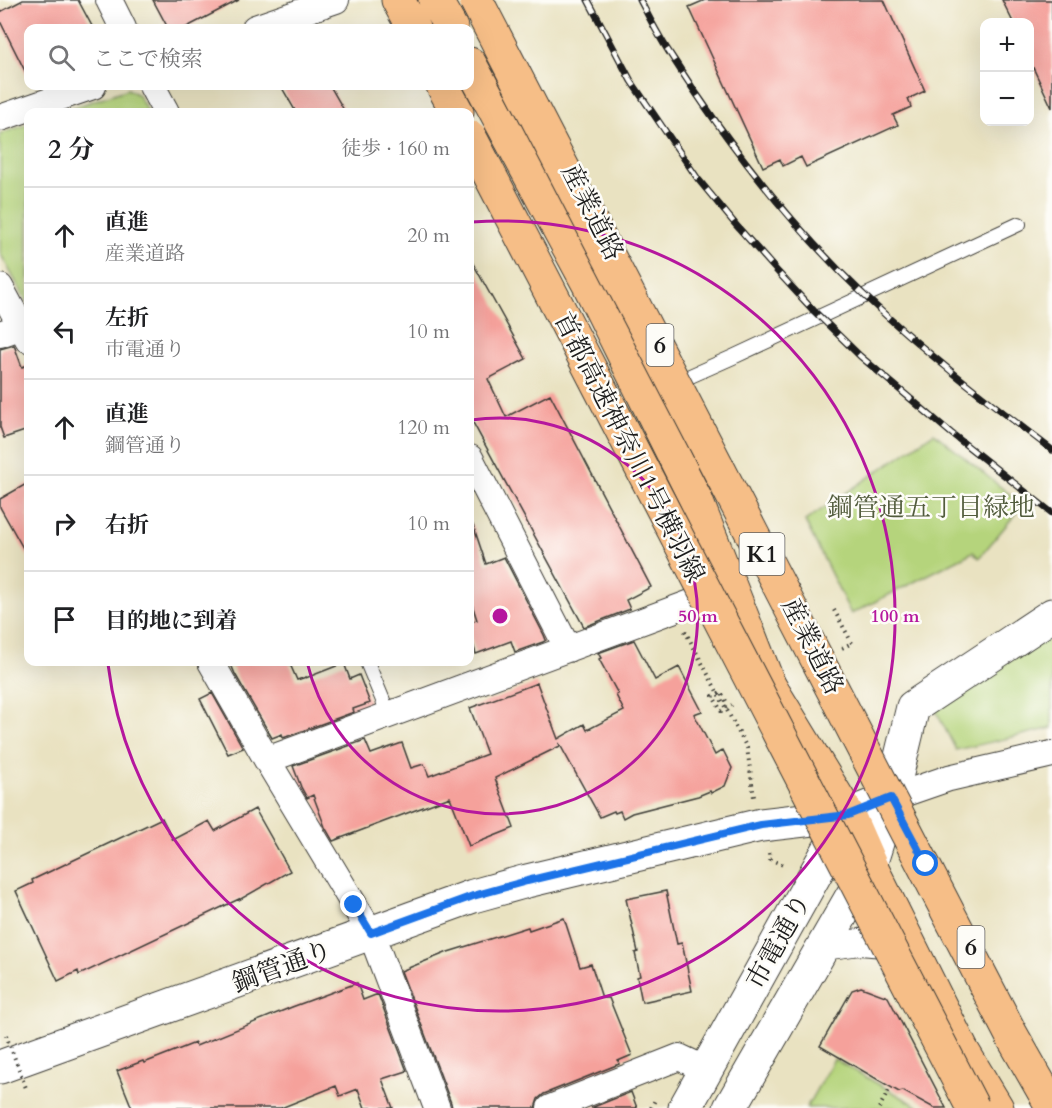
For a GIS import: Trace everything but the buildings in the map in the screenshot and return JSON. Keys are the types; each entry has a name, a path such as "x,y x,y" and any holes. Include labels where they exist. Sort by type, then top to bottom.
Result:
{"main road":[{"path":"388,0 400,24"},
{"path":"398,0 411,24"},
{"path":"435,0 449,24"},
{"path":"465,0 534,97"},
{"name":"K1","path":"476,0 1012,1036 1052,1106"},
{"name":"産業道路","path":"484,0 891,798 1009,1019 1052,1094"},
{"path":"474,71 588,283 696,500 755,693"},
{"path":"432,90 442,108"},
{"path":"444,90 455,108"},
{"name":"6","path":"474,165 718,593 755,693 848,815 870,865 962,1050 997,1108"},
{"name":"首都高速神奈川1号横羽線","path":"474,166 973,1108"}],"street":[{"path":"109,0 121,24"},
{"path":"274,24 311,16 336,0"},
{"path":"29,108 81,90"},
{"path":"154,90 164,108"},
{"path":"0,118 24,110"},
{"path":"0,288 20,331"},
{"path":"474,466 568,649"},
{"path":"267,760 718,593"},
{"name":"市電通り","path":"730,1108 870,865 891,798 913,707 1052,615"},
{"path":"213,666 371,933 438,1108"},
{"path":"848,815 949,778 1052,754"},
{"name":"市電通り","path":"686,1108 848,815"},
{"name":"鋼管通り","path":"0,1067 473,896 761,825 848,815"},
{"path":"823,947 860,942 884,944 916,956"},
{"path":"550,1108 680,1057 707,1070"}],"lane":[{"path":"679,381 1019,224"},
{"path":"369,666 389,715"}],"path":[{"path":"834,610 852,643 842,648"},
{"path":"682,626 747,748 755,801"},
{"path":"726,701 721,692 713,696 721,711 755,693"},
{"path":"767,846 770,859 792,870"},
{"path":"6,1035 26,1088"},
{"path":"879,1108 890,1089"}],"green space":[{"path":"130,90 138,95 146,108 72,108"},
{"path":"24,125 24,297 0,253 0,134"},
{"name":"鋼管通五丁目緑地","path":"934,433 1023,505 979,558 973,552 851,614 805,521"},
{"path":"1052,629 1052,728 956,750 935,709"},
{"path":"834,1059 921,1108 806,1108"}],"railway":[{"path":"588,0 631,81 698,179 776,270 860,356 951,433 1052,513"},
{"path":"640,0 690,85 736,149 810,240 865,296 910,337 1052,450"}],"route":[{"path":"354,905 371,933 473,896 527,881 761,825 848,815 891,798 926,864"}]}
